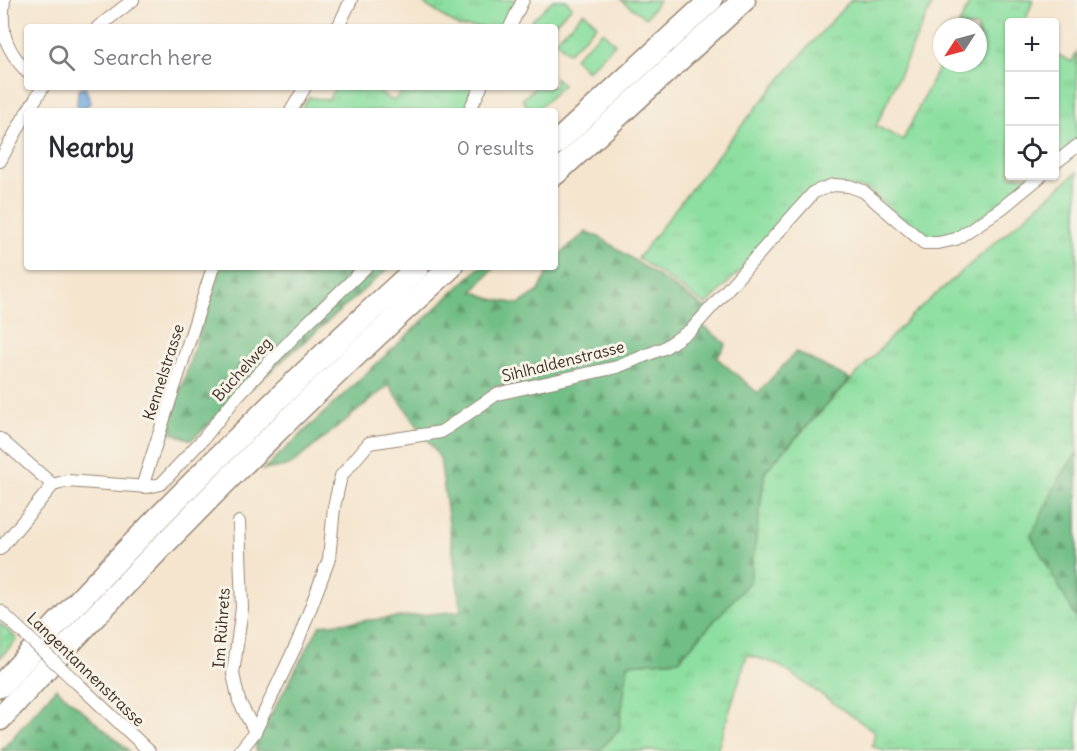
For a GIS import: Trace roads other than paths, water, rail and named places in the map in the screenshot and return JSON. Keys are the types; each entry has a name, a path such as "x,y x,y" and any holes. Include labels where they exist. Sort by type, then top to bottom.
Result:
{"highway":[{"path":"558,141 711,0"},
{"path":"558,171 744,0"},
{"path":"0,686 80,598 226,448 415,270"},
{"path":"0,719 197,509 336,374 448,270"}],"street":[{"path":"4,0 2,26 8,47 13,57 24,69"},
{"path":"102,24 133,0"},
{"path":"339,24 351,0"},
{"path":"512,24 524,0"},
{"path":"30,108 41,90"},
{"path":"470,108 480,90"},
{"path":"293,108 302,91"},
{"path":"0,161 24,117"},
{"path":"1059,160 1077,146"},
{"name":"Sihlhaldenstrasse","path":"240,751 255,732 298,641 329,559 334,507 341,476 369,443 441,432 497,394 617,367 664,348 692,329 814,192 833,184 863,191 924,243 938,243 956,239 1002,208 1036,180"},
{"name":"Kennelstrasse","path":"142,487 212,270"},
{"name":"Büchelweg","path":"142,487 155,487 161,484 204,438 238,395 305,325 363,270"},
{"path":"0,439 53,484"},
{"path":"0,549 53,484 67,481 142,487"},
{"name":"Im Rührets","path":"239,522 242,608 232,674 239,701 255,732"},
{"name":"Langentannenstrasse","path":"0,610 146,750"}],"water":[{"path":"78,90 86,90 91,102 84,108 77,106"}]}
